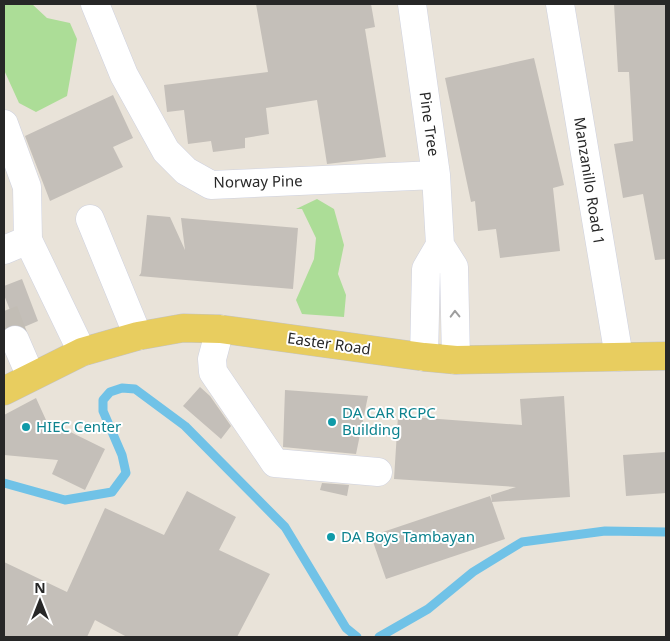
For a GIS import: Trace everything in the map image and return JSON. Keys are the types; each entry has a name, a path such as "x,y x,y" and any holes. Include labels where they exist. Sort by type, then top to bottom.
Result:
{"main road":[{"name":"Easter Road","path":"4,391 82,352 138,336 182,328 220,329 456,360 666,356"}],"street":[{"name":"Norway Pine","path":"95,4 124,75 166,152 186,170 211,186 436,175"},
{"name":"Pine Tree","path":"412,4 436,175 440,245 454,267 456,360"},
{"name":"Manzanillo Road 1","path":"560,4 619,357"},
{"path":"5,130 27,187 28,240 82,352"},
{"path":"90,219 138,336"},
{"path":"4,250 28,240"},
{"path":"424,357 426,269 440,245"},
{"path":"220,329 212,359 213,372 275,463 378,472"},
{"path":"15,340 31,377"}],"green space":[{"path":"4,4 32,4 47,18 70,23 77,39 67,96 36,112 19,103 4,70"},
{"path":"317,199 334,209 344,245 338,274 346,295 344,317 302,314 296,300 314,259 316,238 302,209 296,209"}],"building":[{"path":"256,4 371,4 375,27 365,29 386,157 327,164 317,100 266,108 269,134 245,138 245,148 213,152 211,141 188,144 184,110 167,112 164,85 268,72"},
{"path":"614,4 666,4 666,259 655,260 643,194 623,198 614,144 633,141 629,72 618,72"},
{"path":"534,58 564,185 553,188 560,251 500,258 496,229 478,231 475,201 471,202 445,78"},
{"path":"113,95 133,138 113,147 123,167 50,201 25,136"},
{"path":"147,215 170,217 185,250 181,218 298,228 293,289 139,276 141,273"},
{"path":"22,279 38,321 24,327 16,325 4,295 4,286"},
{"path":"200,387 210,396 231,426 221,439 183,406"},
{"name":"DA CAR RCPC Building","path":"285,390 368,396 356,454 283,447"},
{"path":"564,396 570,497 492,502 491,495 516,487 394,479 398,416 522,425 520,399"},
{"path":"36,398 46,420 105,449 85,490 52,474 58,460 4,455 4,415"},
{"path":"666,452 666,493 626,496 623,455"},
{"path":"322,483 349,485 347,496 320,490"},
{"path":"187,491 236,517 219,550 270,574 237,637 127,637 95,620 87,637 4,637 4,562 67,592 105,508 164,535"},
{"path":"490,496 505,539 386,579 371,536"}],"waterway":[{"path":"4,483 65,500 112,492 126,473 122,455 103,411 103,400 110,392 122,388 135,389 185,426 285,527 346,628 357,637"},
{"path":"379,637 428,609 473,572 522,542 605,531 666,532"}],"tunnel":[{"path":"4,311 15,340"}],"place":[{"name":"DA CAR RCPC Building","path":"332,422"},
{"name":"HIEC Center","path":"26,427"},
{"name":"DA Boys Tambayan","path":"331,537"}]}
